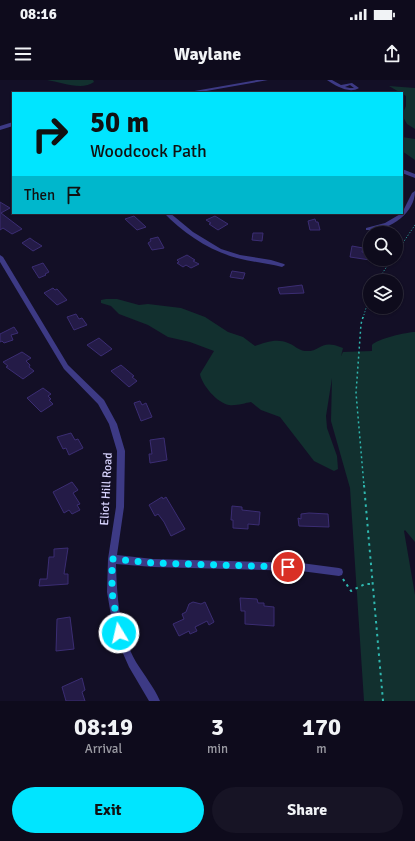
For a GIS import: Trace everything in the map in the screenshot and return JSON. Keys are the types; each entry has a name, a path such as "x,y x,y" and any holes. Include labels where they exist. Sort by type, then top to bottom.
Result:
{"street":[{"path":"202,92 266,80"},
{"path":"329,80 342,86"},
{"path":"0,128 12,124"},
{"path":"403,171 415,176"},
{"path":"403,212 410,204 415,193"},
{"path":"168,214 195,235 226,253 240,257 268,260 282,265"},
{"path":"385,226 396,221 402,214"},
{"name":"Eliot Hill Road","path":"0,257 66,367 100,402 113,424 121,451 120,507 112,559 112,592 119,633 132,664 155,701"},
{"path":"112,559 153,563 301,567 339,572"}],"path":[{"path":"403,243 415,226"},
{"path":"364,314 361,324 356,393 383,701"},
{"path":"339,572 351,591 365,584 373,584"}],"green space":[{"path":"47,80 93,80 94,82 89,85 78,86"},
{"path":"389,86 415,88 415,129 407,124 403,117 406,106 406,96 403,94 403,92 399,92"},
{"path":"403,137 415,139 415,160 403,152"},
{"path":"117,299 139,305 148,304 181,308 205,317 228,332 243,337 255,346 267,342 280,341 290,344 300,350 311,351 330,344 343,348 341,356 343,352 372,351 372,345 380,340 415,332 415,542 405,530 404,531 415,595 415,701 364,701 350,488 331,421 332,378 326,416 327,428 337,456 338,469 334,471 314,461 280,417 261,410 251,402 237,405 224,404 211,393 200,374 214,351 190,342 168,337 148,325 119,314 111,306 101,303 101,300"}],"building":[{"path":"0,202 10,208 1,213 22,229 12,234 3,228 0,230"},
{"path":"134,216 146,227 137,230 125,219"},
{"path":"215,216 228,224 218,230 206,220"},
{"path":"315,219 316,222 318,222 320,230 310,230 308,221"},
{"path":"253,233 263,233 262,241 252,240"},
{"path":"158,237 164,248 152,250 148,243 151,241 150,239"},
{"path":"30,238 42,246 33,251 22,243"},
{"path":"352,246 363,248 363,259 350,257"},
{"path":"187,255 199,264 191,268 186,265 183,267 177,263 179,262 177,260"},
{"path":"43,263 49,272 39,278 32,267"},
{"path":"232,271 245,273 243,279 230,277"},
{"path":"302,285 304,293 280,294 278,288"},
{"path":"53,288 55,290 57,289 67,300 57,305 44,293"},
{"path":"76,314 79,319 82,318 87,325 74,330 67,317"},
{"path":"14,327 18,333 11,335 13,340 4,343 2,341 0,342 0,334"},
{"path":"99,338 112,349 101,356 87,345"},
{"path":"22,352 31,358 26,361 30,365 29,367 34,371 23,379 6,367 8,366 3,362"},
{"path":"121,365 134,376 132,377 137,381 129,387 111,371"},
{"path":"43,388 51,394 48,396 51,399 49,400 53,404 41,412 27,398"},
{"path":"140,401 142,405 146,403 152,417 141,421 134,403"},
{"path":"71,433 75,440 78,439 83,448 69,455 66,448 63,449 57,437"},
{"path":"164,438 167,460 150,463 149,454 152,454 150,440"},
{"path":"72,482 78,490 73,493 80,504 77,505 80,510 72,514 69,510 64,513 53,492"},
{"path":"162,497 163,499 166,497 185,529 171,536 164,522 158,514 155,516 149,505"},
{"path":"232,506 242,507 242,510 260,512 259,525 248,524 248,529 233,528 233,520 231,520"},
{"path":"301,514 328,514 329,527 299,526 298,518 301,519"},
{"path":"68,548 64,574 68,574 68,584 39,586 40,579 47,579 49,557 54,557 54,549"},
{"path":"240,598 257,599 258,603 264,603 264,606 274,607 274,626 245,624 245,611 241,611"},
{"path":"193,602 201,604 205,602 214,622 209,625 207,621 195,627 197,631 190,634 189,631 179,636 173,624 184,619 182,614 186,612 189,604"},
{"path":"70,617 74,649 56,651 57,619"},
{"path":"82,678 85,690 82,692 85,701 66,701 62,687"}],"route":[{"path":"119,633 112,592 112,559 153,563 288,567"}]}
